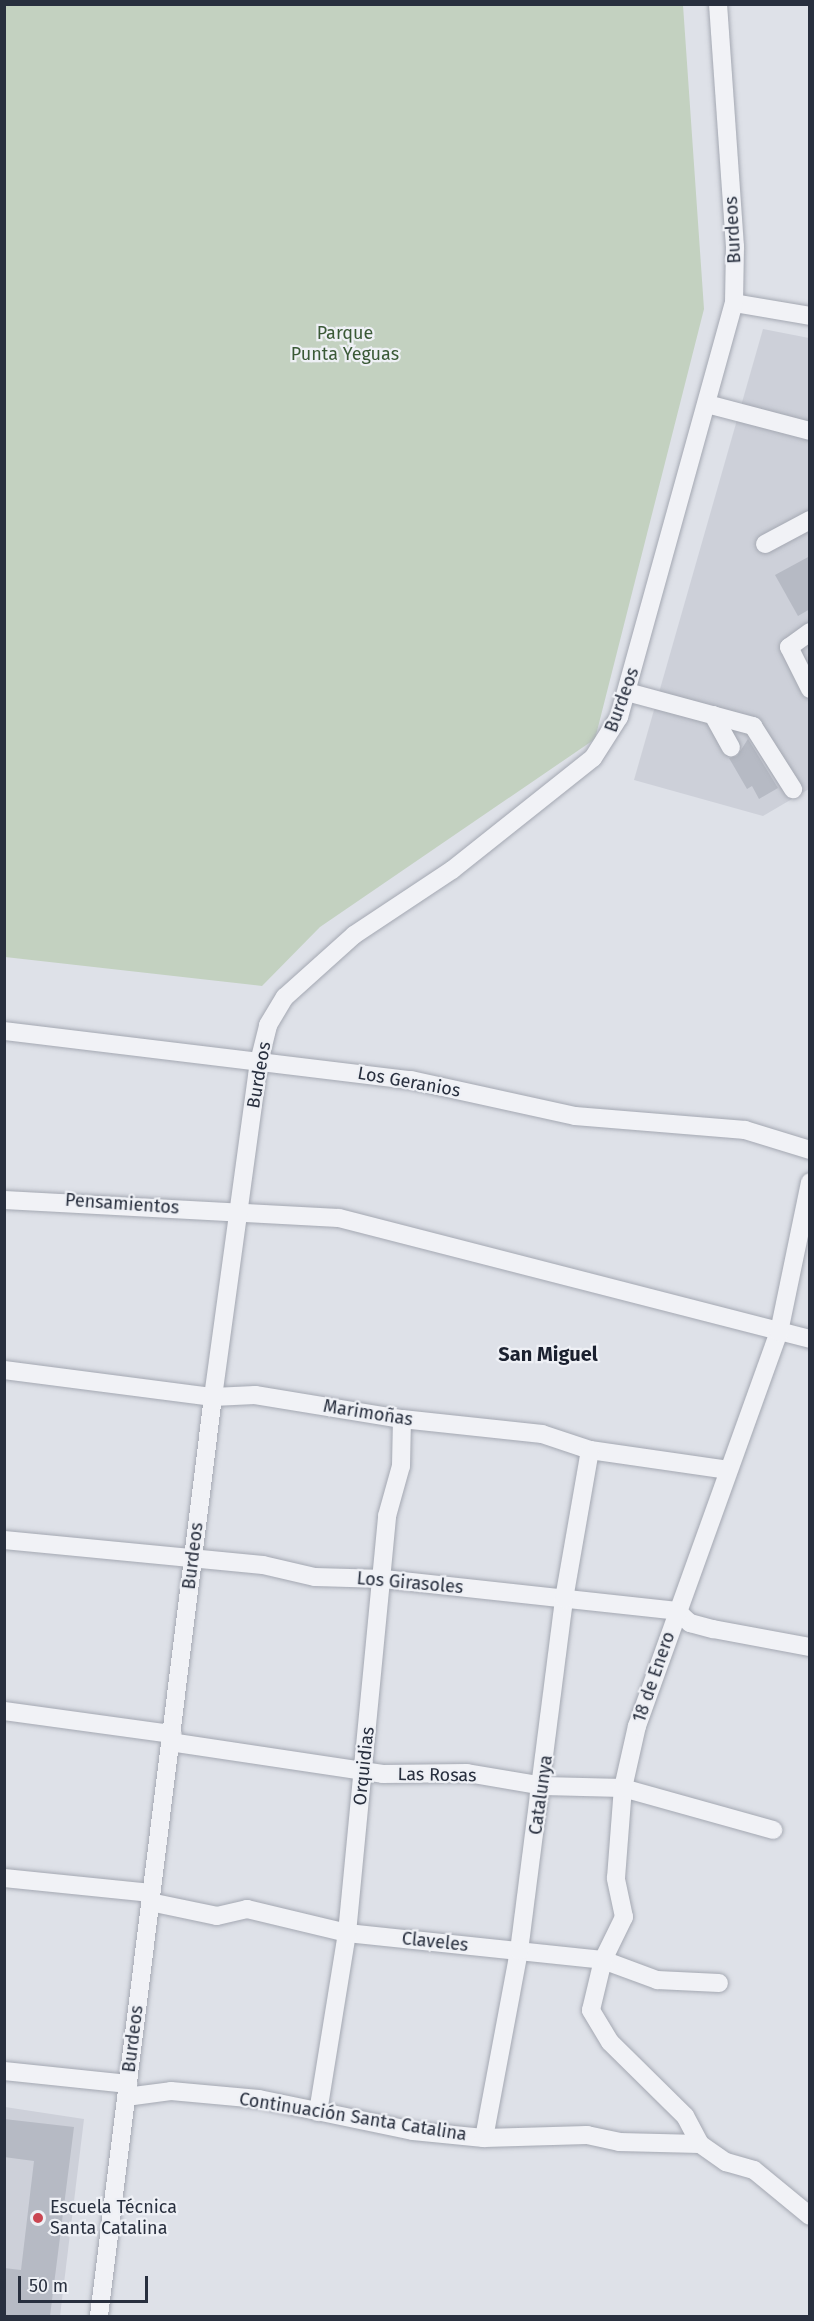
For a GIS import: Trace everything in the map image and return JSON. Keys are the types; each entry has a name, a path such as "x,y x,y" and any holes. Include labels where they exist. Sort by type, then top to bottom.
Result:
{"street":[{"name":"Burdeos","path":"99,2316 213,1397 259,1062 268,1024 285,997 354,935 452,870 593,758 608,740 627,692 734,303 735,247 718,4"},
{"path":"734,303 810,316"},
{"path":"707,404 810,431"},
{"path":"765,544 810,520"},
{"path":"810,632 794,641 789,654 810,689"},
{"path":"627,692 758,729 793,789"},
{"path":"713,715 731,747"},
{"name":"Los Geranios","path":"4,1031 411,1080 575,1116 745,1130 810,1150"},
{"name":"18 de Enero","path":"700,2144 685,2116 610,2042 591,2010 603,1960 624,1917 616,1878 623,1788 637,1726 779,1332 805,1227 810,1182"},
{"name":"Pensamientos","path":"4,1200 339,1218 810,1339"},
{"name":"Marimoñas","path":"4,1370 213,1397 255,1395 402,1419 542,1434 590,1450 729,1470"},
{"name":"Orquidias","path":"318,2112 347,1933 384,1579 387,1516 401,1466 402,1419"},
{"name":"Catalunya","path":"483,2138 519,1951 543,1786 564,1599 590,1450"},
{"name":"Los Girasoles","path":"4,1540 193,1558 315,1576 384,1579 677,1611 690,1623 810,1647"},
{"name":"Las Rosas","path":"4,1711 363,1768 382,1774 467,1773 543,1786 623,1788 773,1830"},
{"name":"Claveles","path":"4,1878 151,1897 216,1916 247,1909 347,1933 603,1960 657,1980 719,1983"},
{"path":"4,2063 80,2079"},
{"path":"4,2071 80,2079"},
{"name":"Continuación Santa Catalina","path":"80,2079 127,2091 171,2091 259,2099 413,2131 483,2138 587,2135 619,2142 700,2144"},
{"path":"700,2144 726,2162 754,2170 810,2216"}],"shaded area":[{"path":"763,329 809,338 809,789 763,816 634,780"},
{"name":"Escuela Técnica Santa Catalina","path":"5,2107 84,2119 60,2316 5,2316"}],"green space":[{"name":"Parque Punta Yeguas","path":"5,5 683,5 704,309 595,739 320,927 262,986 5,957"}],"building":[{"path":"810,556 810,609 798,616 775,575"},
{"path":"748,739 778,788 759,799 752,786 747,789 729,758 737,756"},
{"name":"Escuela Técnica Santa Catalina","path":"4,2119 74,2127 50,2316 4,2315 4,2268 21,2270 34,2161 4,2157"}],"place":[{"name":"Escuela Técnica Santa Catalina","path":"38,2218"}],"district":[{"name":"San Miguel","path":"548,1354"}]}
